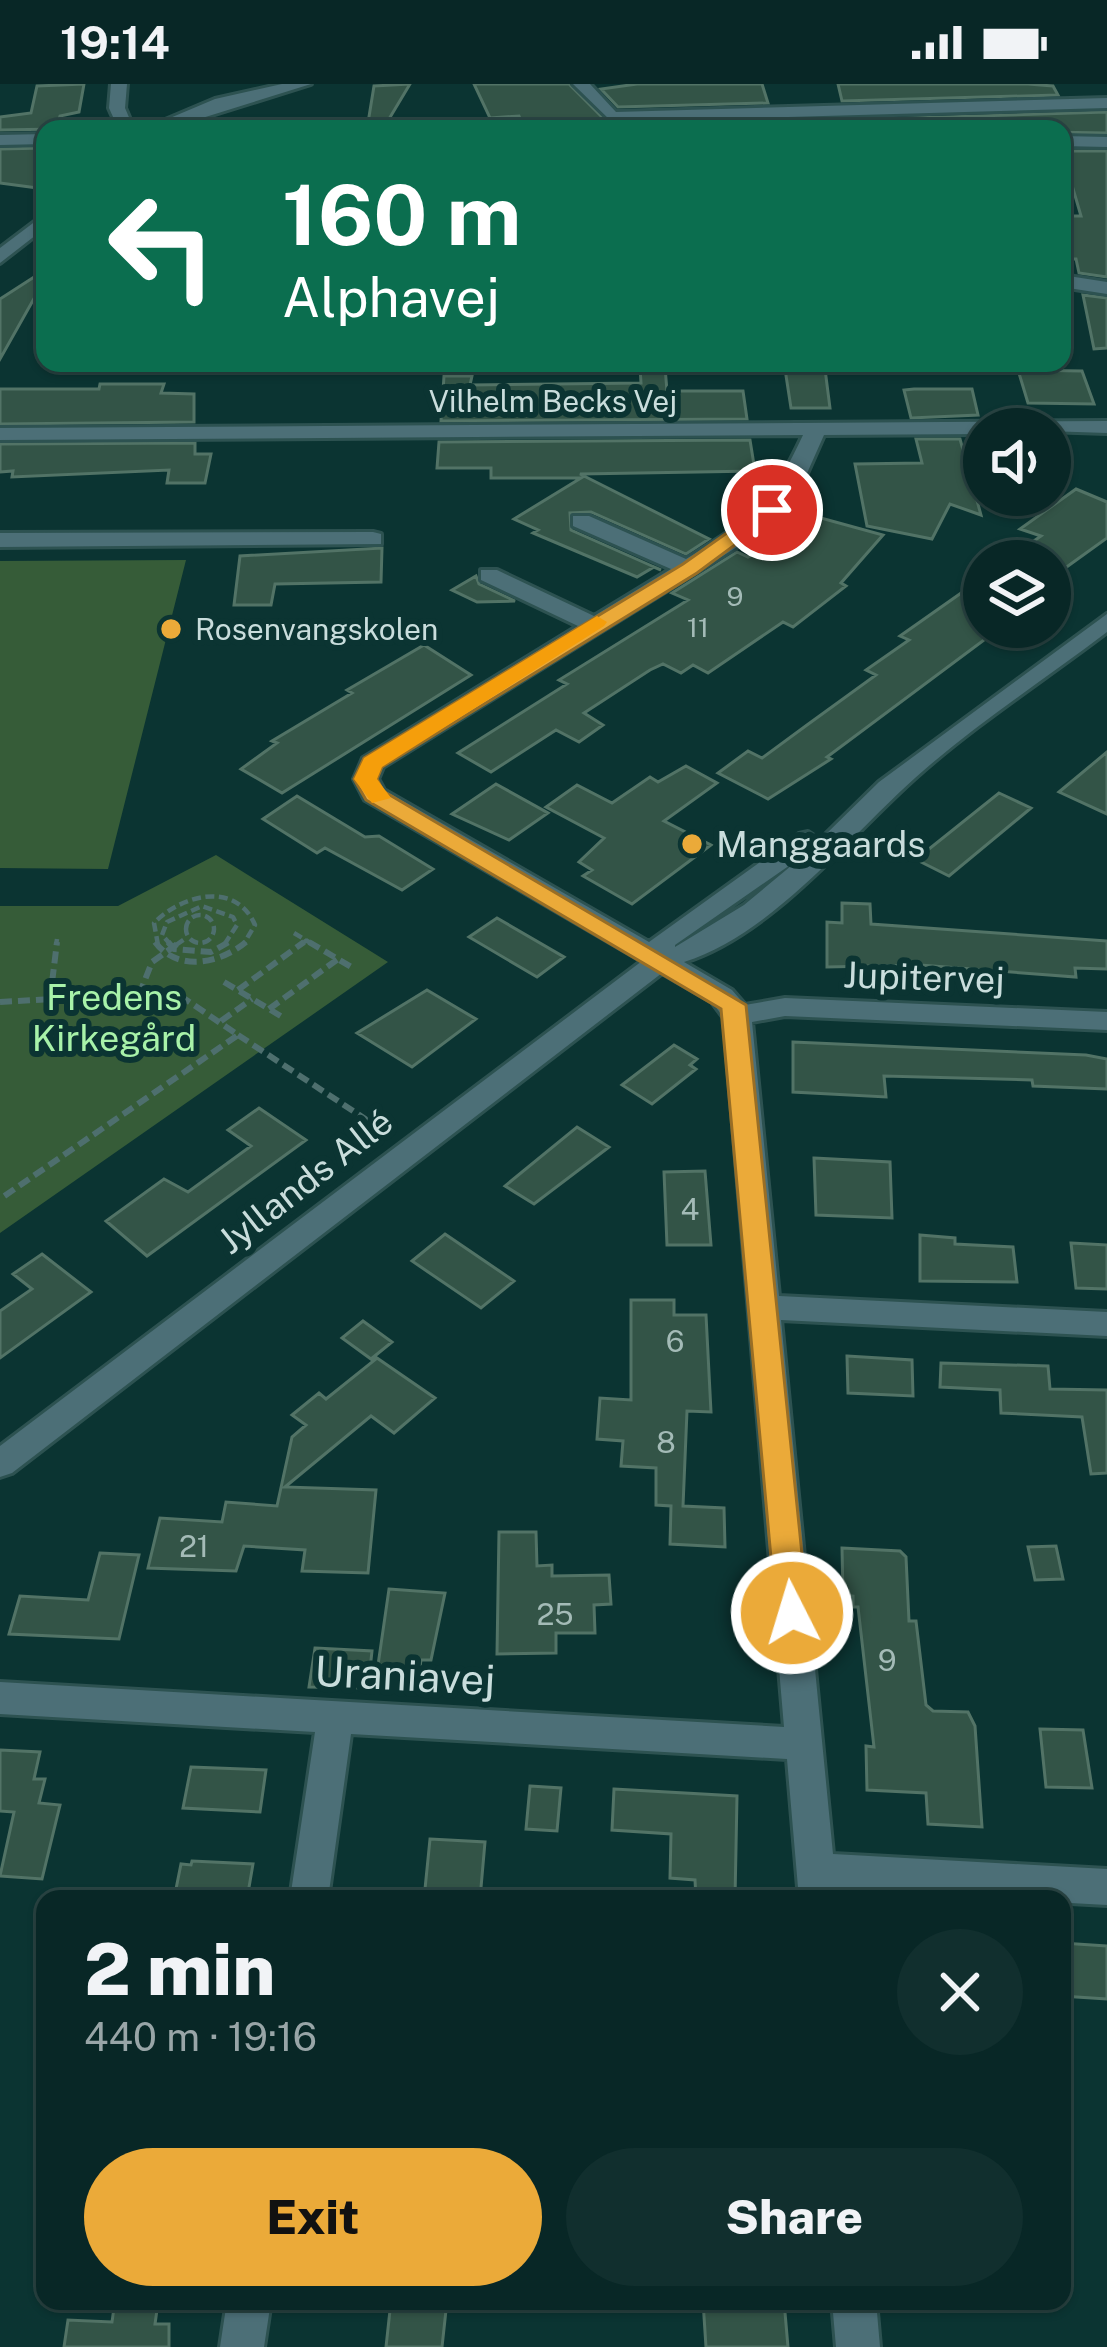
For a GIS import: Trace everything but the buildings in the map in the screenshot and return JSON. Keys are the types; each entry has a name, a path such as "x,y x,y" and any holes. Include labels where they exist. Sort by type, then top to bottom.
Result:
{"street":[{"path":"119,84 121,120"},
{"path":"175,120 221,103 303,84"},
{"path":"581,84 612,117 1107,103"},
{"path":"0,140 36,140"},
{"path":"1071,141 1107,142"},
{"path":"0,257 36,226"},
{"path":"16,243 36,249"},
{"path":"1071,282 1107,287"},
{"name":"Vilhelm Becks Vej","path":"0,434 1107,427"},
{"path":"816,429 789,489 772,510 690,568 372,763 366,779 374,795 722,996 738,1016 817,1885 1107,1887"},
{"path":"581,521 690,568"},
{"path":"0,540 373,539"},
{"path":"489,575 593,624"},
{"name":"Jyllands Allé","path":"0,1465 660,962 691,956 752,911 903,777 1107,621"},
{"name":"Jupitervej","path":"738,1016 785,1007 1107,1021"},
{"path":"764,1307 1107,1324"},
{"name":"Uraniavej","path":"0,1698 804,1744"},
{"path":"310,1890 336,1715"},
{"path":"242,2347 248,2310"},
{"path":"855,2310 858,2347"}],"path":[{"path":"168,950 163,927 189,908 215,907 237,925 232,941 211,952 168,950 153,941 154,922 182,900 224,897 253,916 254,934 226,958 196,962 168,950"},
{"path":"139,995 147,969 168,950 186,938 202,940 218,926 197,918 183,926 186,938"},
{"path":"294,933 353,968"},
{"path":"50,999 57,939"},
{"path":"238,990 308,940"},
{"path":"269,1009 338,958"},
{"path":"224,982 284,1018"},
{"path":"0,1001 182,997 410,1149"},
{"path":"219,1022 252,999"},
{"path":"0,1198 238,1035"}],"green space":[{"path":"186,560 108,869 0,868 0,561"},
{"name":"Fredens Kirkegård","path":"216,855 388,962 0,1233 0,906 118,906"}],"slow traffic":[{"path":"380,798 366,779 372,763 597,622"}],"place":[{"name":"Rosenvangskolen","path":"171,629"},
{"name":"Manggaards","path":"692,844"}],"route":[{"path":"772,510 690,568 372,763 366,779 374,795 733,1005 738,1016 792,1613"}]}
